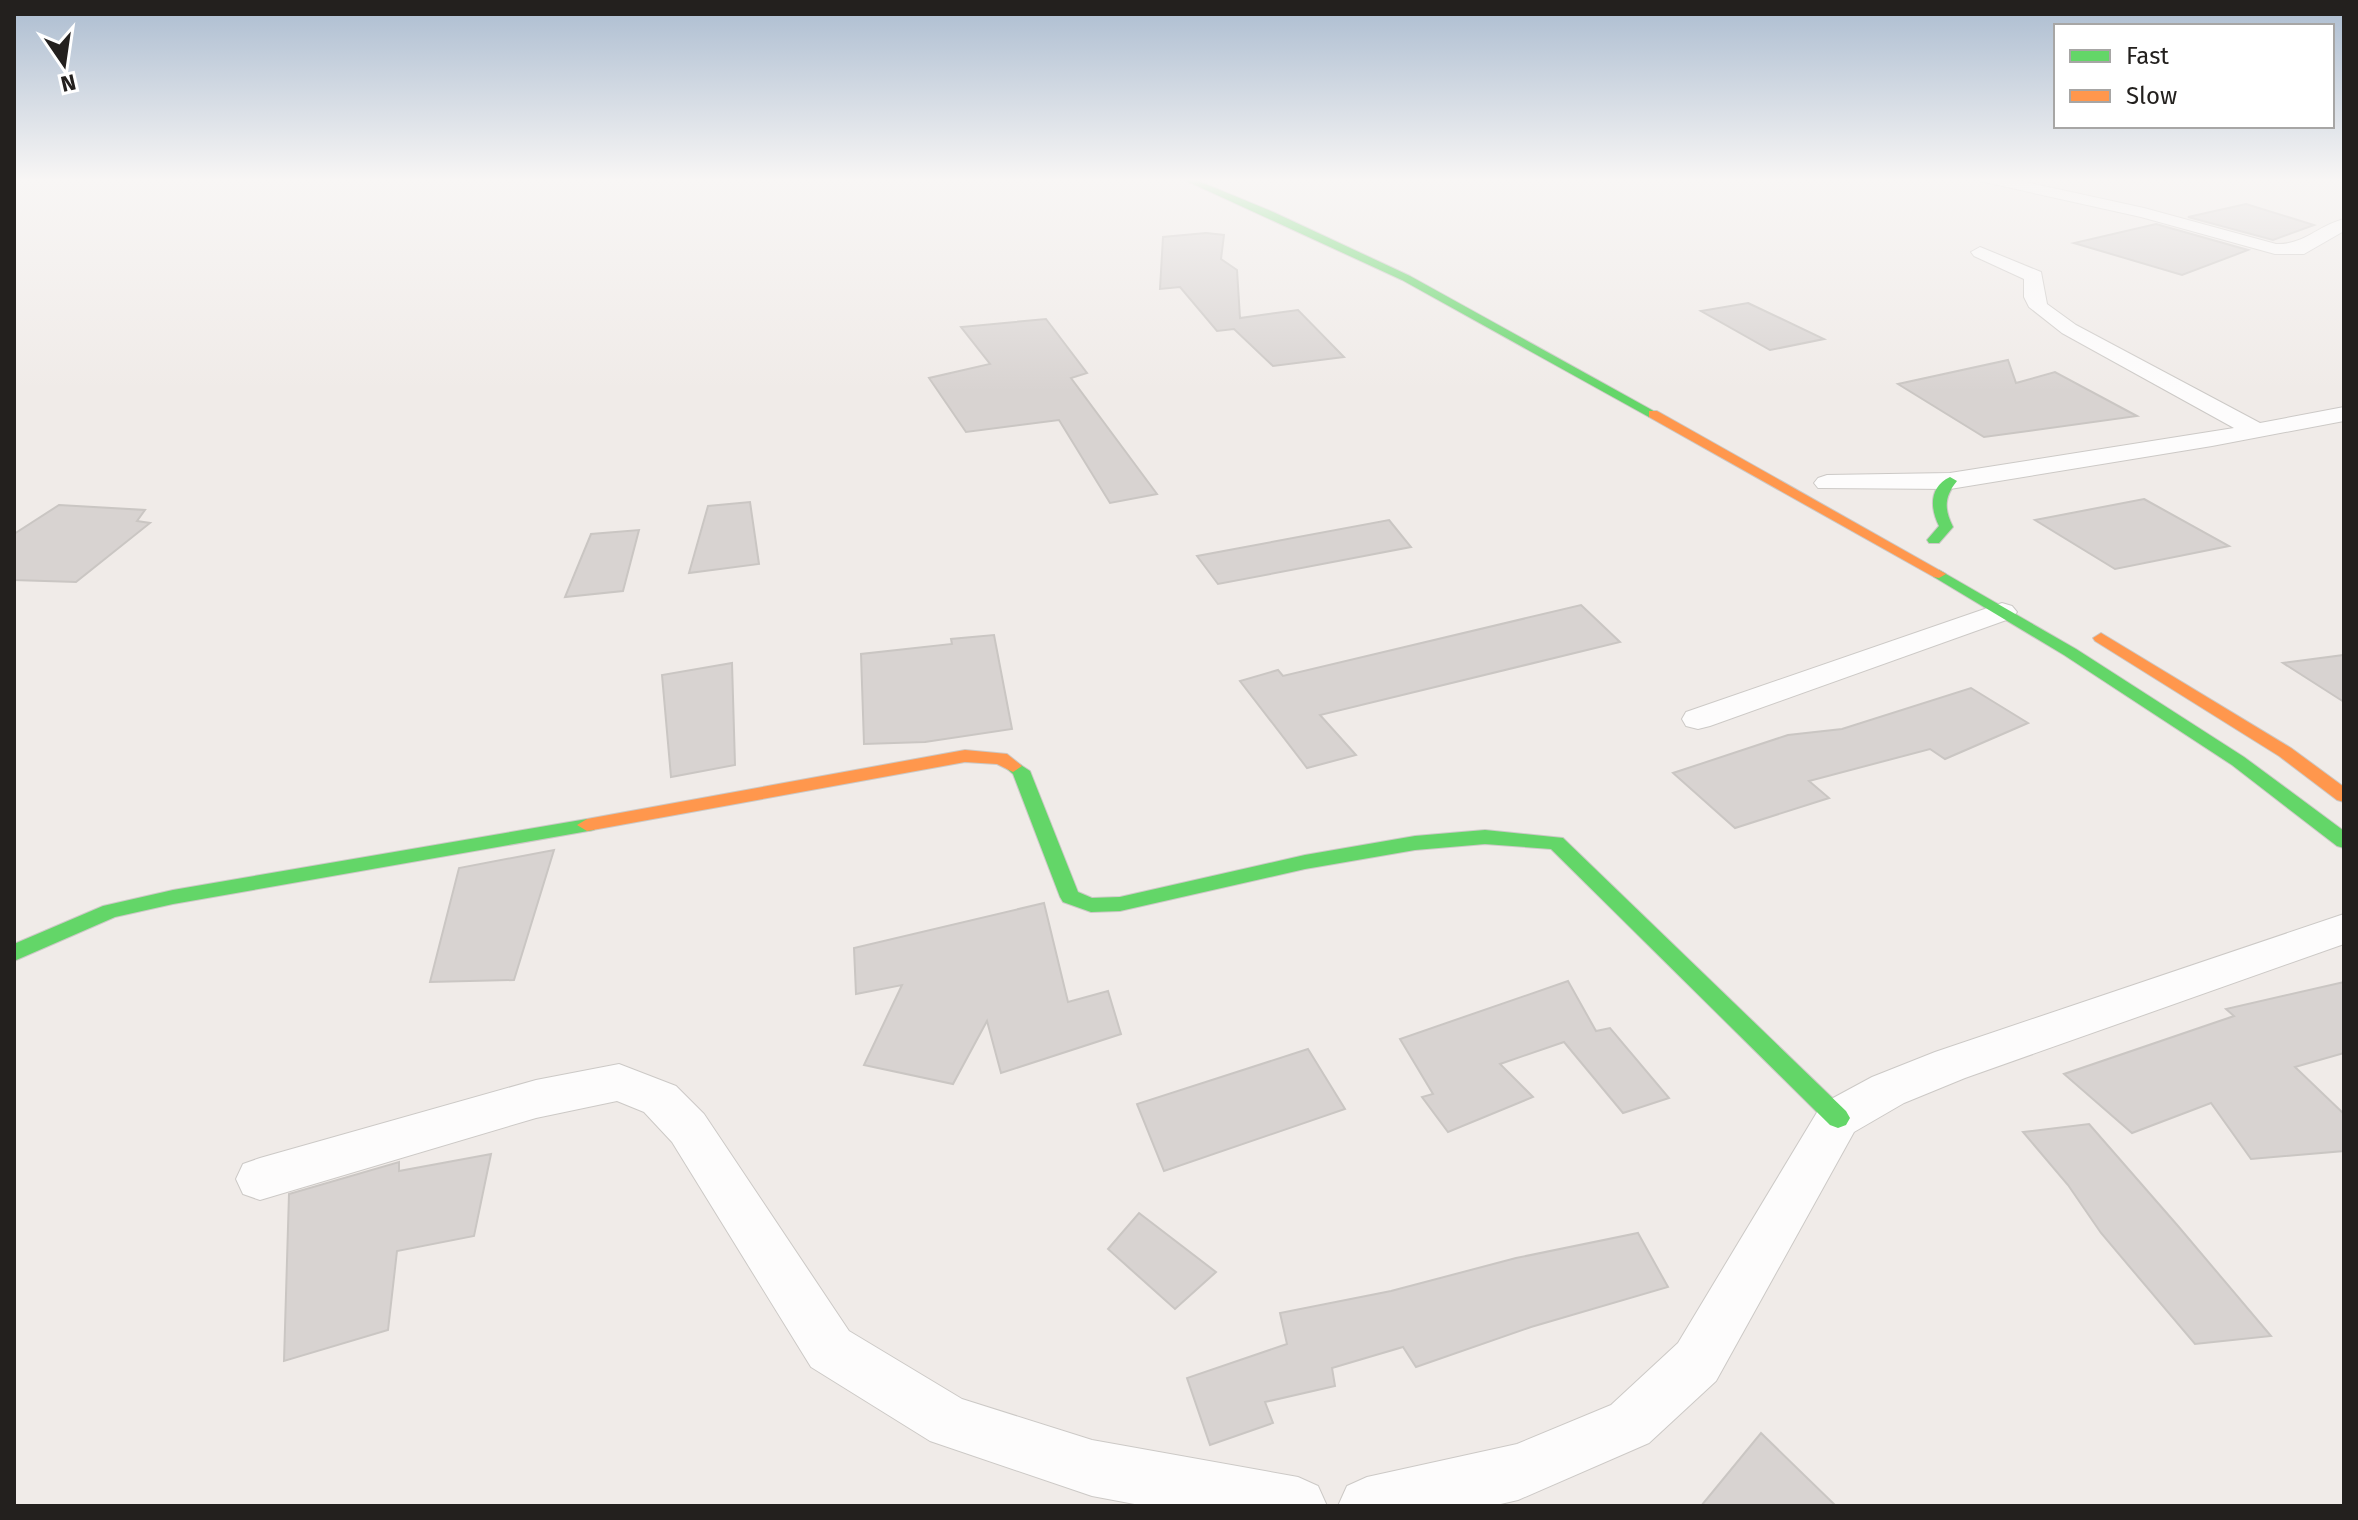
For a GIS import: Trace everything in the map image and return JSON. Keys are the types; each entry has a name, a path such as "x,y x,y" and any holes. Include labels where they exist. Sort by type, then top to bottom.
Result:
{"main road":[{"path":"1344,249 1406,278 1875,536 2238,761 2344,841"},
{"path":"1383,249 1463,288"},
{"path":"1820,480 1867,505"},
{"path":"1934,541 1946,527 1936,502 1939,490 1950,481"},
{"path":"2083,627 2285,752 2344,796"},
{"path":"14,953 110,911 173,897 369,865 965,756 1001,758 1021,771 1070,897 1091,905 1120,904 1303,861 1449,837 1525,837 1556,843 1838,1118"}],"street":[{"path":"2275,249 2299,249"},
{"path":"1980,252 2034,276 2034,297 2039,307 2069,329 2256,430"},
{"path":"1820,480 1950,481 2344,414"},
{"path":"1698,719 2002,612"},
{"path":"1367,1506 1518,1472 1630,1424 1697,1362 1838,1118 1888,1090 1950,1065 2344,929"},
{"path":"260,1179 536,1099 619,1082 660,1099 688,1128 830,1349 949,1422 1092,1468 1298,1506"}],"building":[{"path":"1162,249 1222,249 1221,259 1237,270 1240,318 1298,310 1344,357 1273,366 1234,329 1217,331 1180,287 1160,289"},
{"path":"2094,249 2248,250 2182,275"},
{"path":"1748,303 1824,339 1770,350 1701,311"},
{"path":"1046,319 1087,373 1071,378 1157,494 1110,503 1059,420 966,432 929,378 990,364 961,327"},
{"path":"2008,360 2016,383 2055,372 2137,416 1984,437 1898,384"},
{"path":"2144,499 2229,546 2115,569 2035,520"},
{"path":"750,502 759,564 689,573 708,506"},
{"path":"59,505 145,510 137,521 150,523 76,582 14,580 14,534"},
{"path":"1389,520 1411,547 1218,584 1197,556"},
{"path":"639,530 623,591 565,597 591,534"},
{"path":"1581,605 1620,642 1320,715 1356,755 1307,768 1240,681 1278,670 1283,676"},
{"path":"994,635 1012,729 925,742 864,744 861,654 952,644 951,639"},
{"path":"2344,655 2344,702 2283,663"},
{"path":"732,663 735,765 671,777 662,675"},
{"path":"1971,688 2028,723 1945,759 1930,749 1809,781 1829,798 1735,828 1673,773 1788,735 1842,729"},
{"path":"554,850 514,980 430,982 459,868"},
{"path":"1044,903 1068,1002 1108,991 1121,1034 1001,1073 987,1021 953,1084 864,1065 902,985 856,994 854,948"},
{"path":"1568,981 1596,1031 1610,1028 1669,1098 1623,1113 1564,1042 1500,1064 1533,1097 1448,1132 1422,1097 1433,1094 1400,1039"},
{"path":"2344,982 2344,1053 2295,1067 2344,1114 2344,1151 2251,1159 2211,1103 2132,1133 2064,1074 2234,1016 2226,1009"},
{"path":"1308,1049 1345,1109 1164,1171 1137,1104"},
{"path":"2089,1124 2271,1336 2195,1344 2101,1233 2068,1185 2023,1132"},
{"path":"491,1154 474,1236 397,1251 388,1330 284,1361 289,1194 399,1162 399,1171"},
{"path":"1139,1213 1216,1272 1175,1309 1108,1249"},
{"path":"1638,1233 1668,1287 1531,1327 1416,1367 1403,1347 1332,1368 1335,1386 1265,1402 1273,1423 1210,1445 1187,1378 1287,1344 1280,1313 1391,1291 1516,1258"},
{"path":"1761,1433 1836,1506 1701,1506"}],"traffic: fast":[{"path":"1344,249 1406,278 1653,414"},
{"path":"1934,540 1946,527 1939,503 1950,481"},
{"path":"1939,574 2070,652 2238,761 2344,841"},
{"path":"1013,766 1021,771 1070,897 1091,905 1120,904 1305,862 1415,843 1485,837 1556,843 1838,1118"},
{"path":"14,953 110,911 173,897 587,825"}],"traffic: slow":[{"path":"1653,414 1939,574"},
{"path":"2101,638 2285,752 2344,796"},
{"path":"587,825 965,756 1001,758 1013,766"}]}
